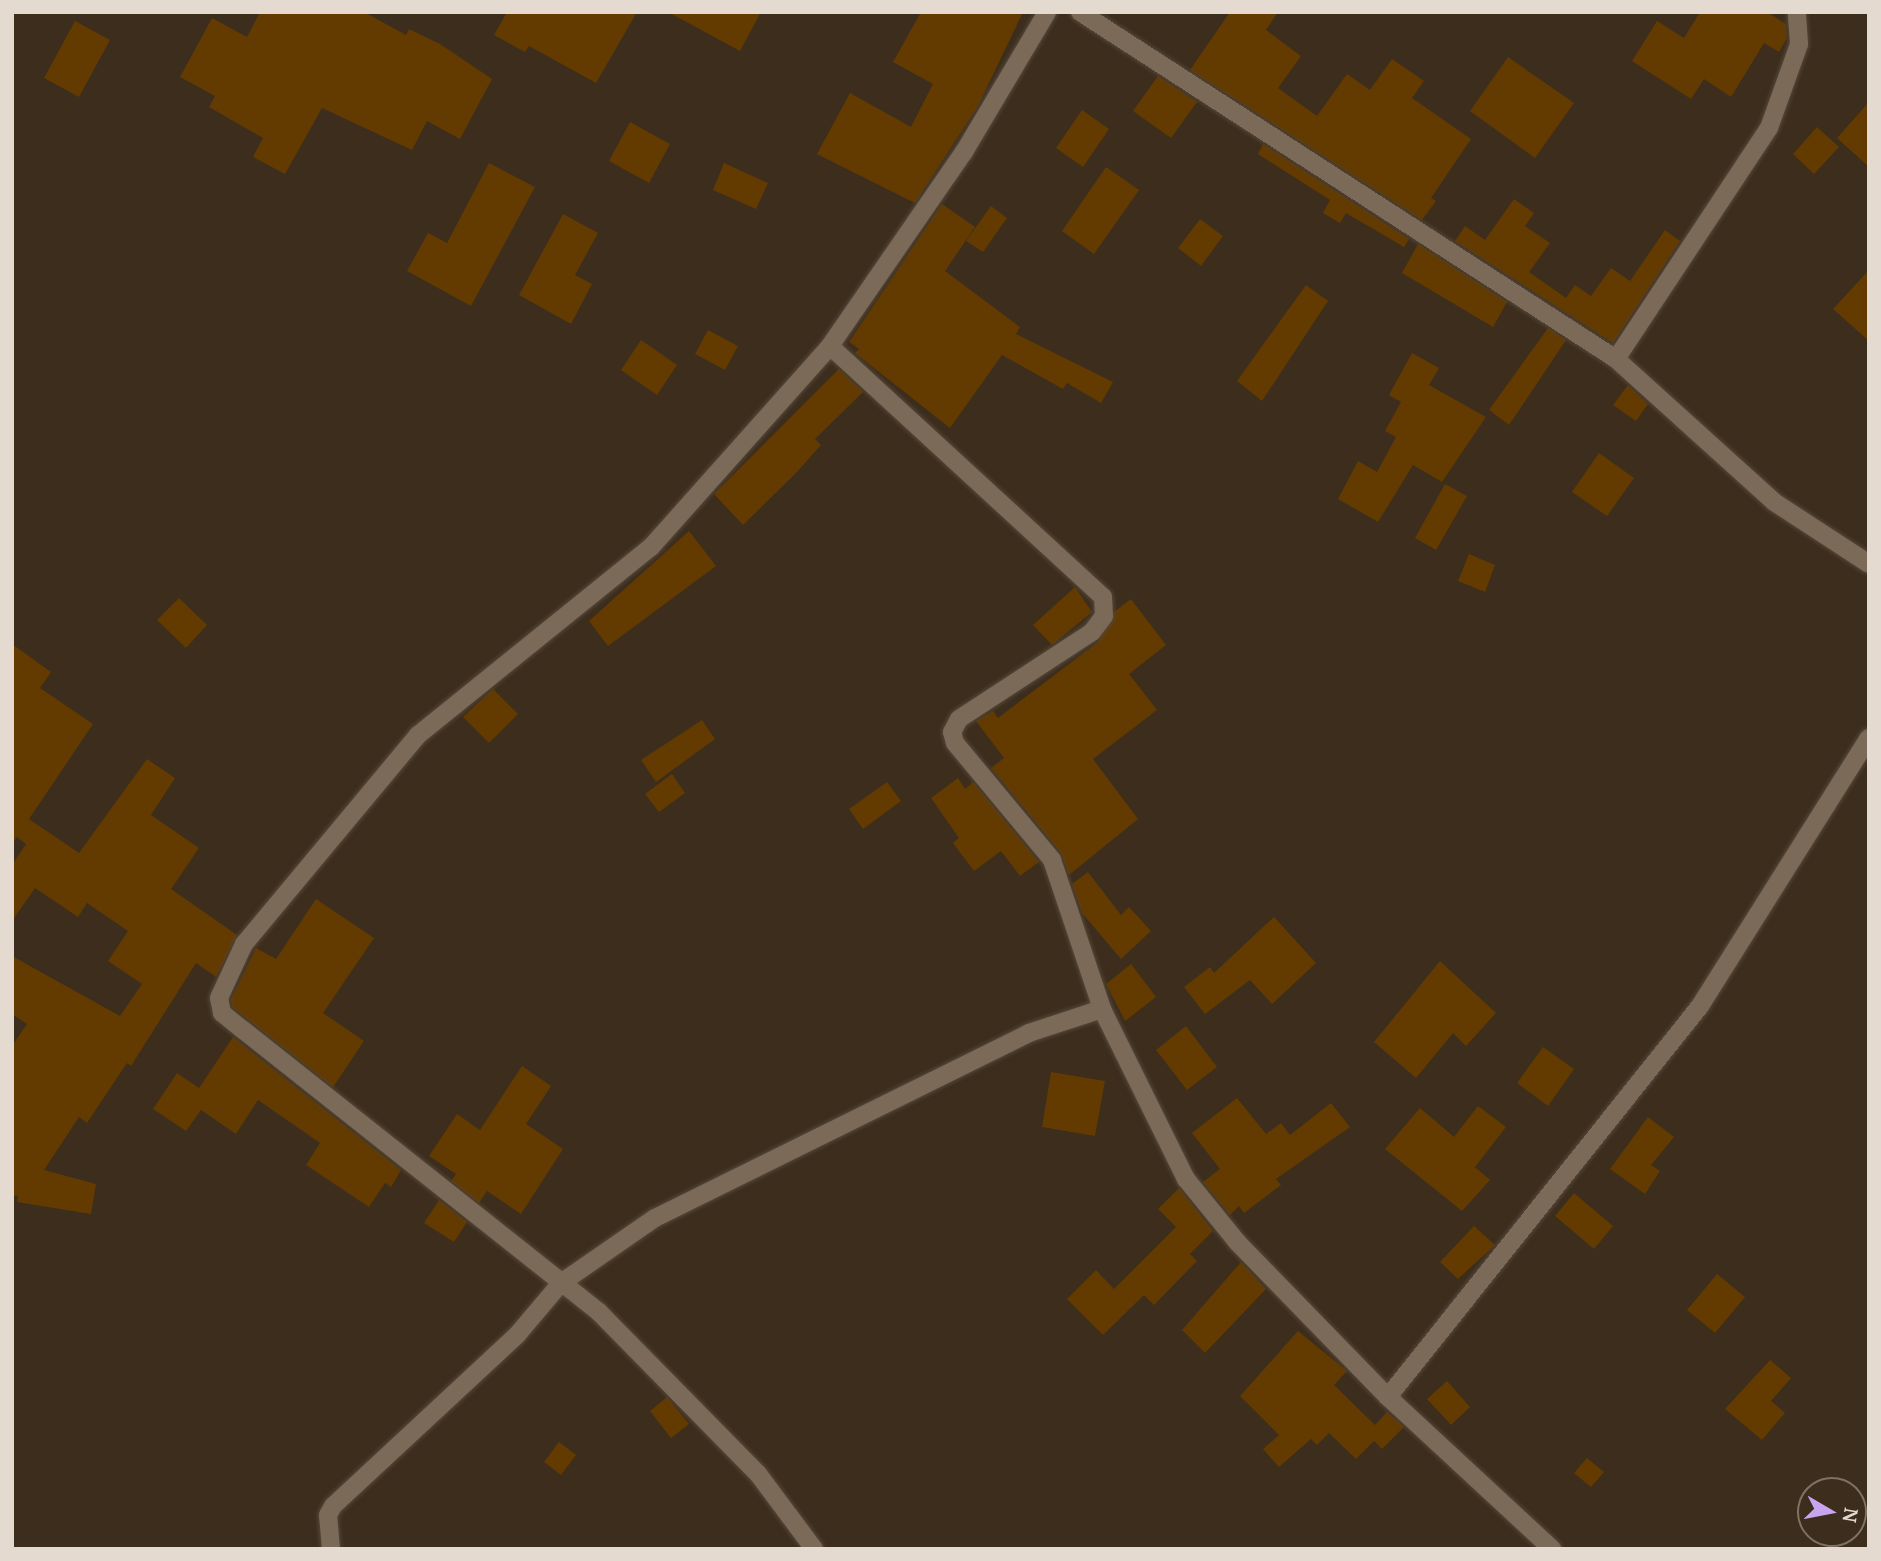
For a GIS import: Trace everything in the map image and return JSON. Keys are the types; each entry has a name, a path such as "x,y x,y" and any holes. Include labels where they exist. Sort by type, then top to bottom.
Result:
{"street":[{"path":"814,1549 758,1474 599,1312 222,1013 219,998 244,944 418,735 651,547 830,345 964,152 1047,12"},
{"path":"1080,12 1616,359 1774,502 1869,564"},
{"path":"1616,359 1769,128 1799,44 1797,12"},
{"path":"830,345 1103,597 1104,616 1092,632 959,719 952,732 955,743 1052,860 1102,1009 1186,1180 1238,1243 1388,1397 1552,1549"},
{"path":"1388,1397 1700,1006 1869,738"},
{"path":"331,1549 328,1516 334,1506 517,1335 561,1283 655,1218 783,1154 808,1145 1029,1033 1102,1009"}],"building":[{"path":"260,12 364,12 406,35 409,29 440,44 492,79 460,139 427,121 412,150 322,108 285,174 253,157 263,138 209,107 215,96 180,77 212,18 247,37"},
{"path":"507,12 637,12 596,83 529,46 525,52 494,35"},
{"path":"668,12 761,12 740,51"},
{"path":"921,12 1023,12 978,106 915,203 817,154 850,93 911,127 933,84 893,62"},
{"path":"1230,12 1278,12 1266,30 1301,56 1278,88 1317,116 1347,74 1370,90 1392,59 1424,81 1412,98 1471,139 1431,198 1436,201 1422,220 1190,70"},
{"path":"1700,12 1767,12 1786,24 1787,38 1779,52 1764,43 1731,97 1704,79 1691,99 1632,61 1657,21 1684,38"},
{"path":"75,21 110,40 79,97 44,78"},
{"path":"1508,57 1574,103 1535,158 1470,111"},
{"path":"1158,76 1197,102 1171,138 1133,111"},
{"path":"1869,102 1869,167 1837,138"},
{"path":"1082,110 1109,129 1083,167 1056,148"},
{"path":"630,122 670,144 649,183 609,161"},
{"path":"1817,127 1839,147 1814,174 1793,154"},
{"path":"1263,144 1409,239 1404,247 1346,213 1340,223 1323,213 1330,200 1258,154"},
{"path":"489,163 535,187 471,306 407,271 428,233 447,243"},
{"path":"724,163 768,183 756,209 713,190"},
{"path":"1106,167 1139,190 1094,254 1062,231"},
{"path":"1514,199 1534,213 1525,226 1550,243 1529,272 1566,298 1575,285 1591,296 1611,268 1630,281 1665,230 1680,241 1613,343 1455,241 1465,226 1485,240"},
{"path":"942,204 975,227 945,271 1020,327 1016,334 1113,382 1101,403 1067,383 1063,389 1002,355 950,428 855,353 859,349 849,342"},
{"path":"991,206 1007,218 983,252 966,241"},
{"path":"563,214 598,233 575,275 592,284 571,324 519,295"},
{"path":"1200,219 1223,236 1201,266 1178,248"},
{"path":"1418,244 1507,302 1493,327 1402,273"},
{"path":"1869,270 1869,341 1833,309"},
{"path":"1306,285 1328,301 1262,401 1237,381"},
{"path":"1548,328 1566,340 1509,425 1489,410"},
{"path":"708,330 738,346 725,370 695,354"},
{"path":"641,340 677,365 657,395 621,370"},
{"path":"1412,353 1439,368 1429,385 1486,417 1442,482 1413,465 1378,522 1338,499 1358,461 1377,472 1396,437 1385,431 1401,402 1389,395"},
{"path":"839,369 863,392 815,439 821,445 796,473 743,525 714,494"},
{"path":"1628,385 1648,404 1636,421 1613,405"},
{"path":"1599,453 1634,478 1607,516 1572,492"},
{"path":"1445,484 1467,496 1436,550 1415,538"},
{"path":"689,531 716,566 608,646 589,621"},
{"path":"1469,554 1495,565 1485,592 1458,581"},
{"path":"1075,587 1092,612 1052,645 1033,625"},
{"path":"179,598 207,625 186,648 157,620"},
{"path":"1131,599 1166,645 1129,674 1157,710 1093,759 1138,819 1069,875 1061,853 991,768 1004,758 976,721 993,711 998,718 1098,642 1115,611"},
{"path":"12,644 51,672 40,688 93,724 29,819 79,853 147,759 175,778 151,815 199,848 171,889 237,935 216,977 196,963 131,1066 127,1063 87,1123 79,1117 44,1170 96,1184 91,1214 17,1202 18,1196 12,1195 12,1046 27,1024 12,1014 12,956 120,1016 142,984 108,961 128,931 87,903 78,917 35,888 12,921 12,865 26,844 17,837 12,844"},
{"path":"493,689 518,714 489,743 463,717"},
{"path":"702,720 715,739 656,782 641,760"},
{"path":"672,774 685,793 659,812 645,794"},
{"path":"958,778 965,789 973,782 1039,862 1020,876 1001,851 974,871 953,843 959,838 931,798"},
{"path":"887,782 901,801 863,829 849,809"},
{"path":"1088,872 1121,915 1129,907 1151,931 1121,959 1082,913 1072,884"},
{"path":"316,899 374,938 323,1013 364,1041 333,1087 232,1007 231,999 256,948 276,959"},
{"path":"1274,917 1316,963 1272,1004 1250,980 1205,1014 1184,987 1210,967 1214,973"},
{"path":"1440,961 1496,1013 1466,1046 1453,1033 1416,1078 1374,1042"},
{"path":"1131,964 1156,997 1125,1021 1106,984"},
{"path":"1186,1026 1217,1067 1187,1090 1156,1050"},
{"path":"233,1037 401,1170 391,1187 385,1183 369,1207 306,1165 320,1143 258,1100 236,1134 201,1110 186,1131 153,1109 177,1073 199,1088"},
{"path":"1543,1047 1574,1069 1548,1106 1517,1083"},
{"path":"522,1066 551,1086 526,1124 563,1149 521,1214 487,1191 479,1203 451,1181 456,1174 429,1156 457,1114 480,1130"},
{"path":"1051,1072 1105,1081 1095,1136 1042,1127"},
{"path":"1237,1098 1266,1134 1281,1123 1290,1135 1331,1103 1350,1127 1276,1179 1281,1185 1244,1213 1239,1206 1230,1215 1203,1182 1220,1169 1192,1133"},
{"path":"1478,1106 1506,1127 1475,1167 1490,1180 1462,1211 1385,1149 1420,1108 1454,1137"},
{"path":"1648,1117 1674,1137 1651,1165 1660,1171 1645,1194 1610,1169"},
{"path":"1179,1188 1213,1231 1190,1254 1197,1261 1154,1305 1144,1295 1103,1335 1067,1299 1096,1270 1114,1289 1176,1227 1158,1209"},
{"path":"1574,1193 1613,1226 1594,1249 1555,1216"},
{"path":"439,1200 467,1222 454,1242 424,1223"},
{"path":"1474,1226 1495,1245 1458,1279 1440,1262"},
{"path":"1241,1262 1266,1289 1205,1353 1182,1330"},
{"path":"1717,1274 1745,1297 1715,1333 1687,1310"},
{"path":"1298,1331 1347,1371 1334,1385 1375,1425 1387,1412 1404,1427 1382,1449 1374,1441 1356,1459 1329,1433 1317,1445 1311,1439 1279,1467 1263,1449 1279,1435 1240,1396"},
{"path":"1770,1360 1791,1378 1771,1401 1785,1413 1762,1440 1725,1409"},
{"path":"1447,1381 1470,1407 1451,1425 1427,1399"},
{"path":"667,1397 689,1424 671,1438 650,1411"},
{"path":"559,1442 576,1455 561,1475 544,1462"},
{"path":"1587,1458 1604,1472 1591,1487 1574,1473"}]}
